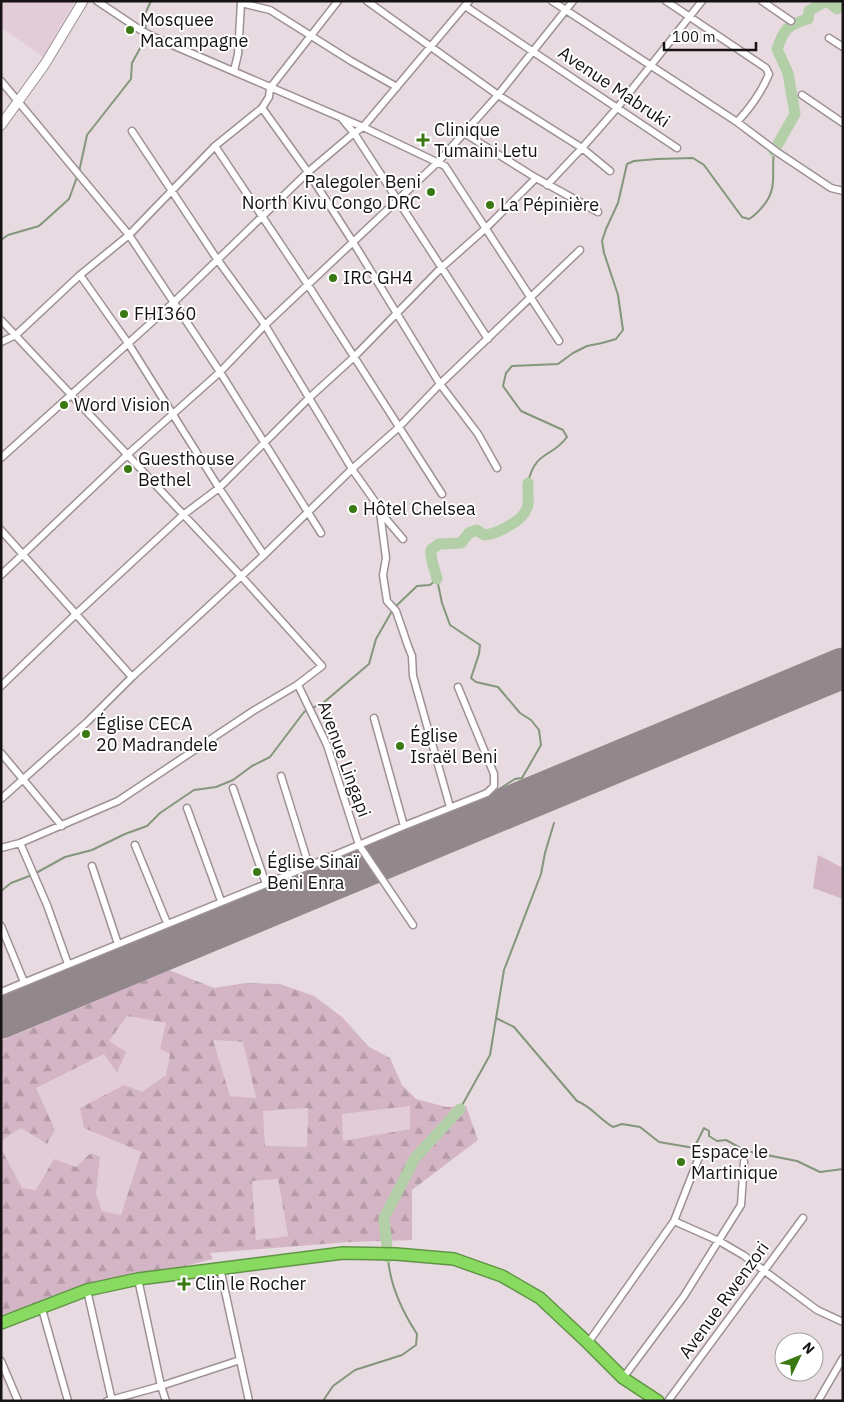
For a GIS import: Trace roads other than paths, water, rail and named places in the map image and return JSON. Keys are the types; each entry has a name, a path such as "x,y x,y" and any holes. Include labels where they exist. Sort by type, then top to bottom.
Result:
{"highway":[{"path":"1,1323 42,1309 87,1290 138,1279 343,1254 390,1254 454,1258 502,1276 540,1298 623,1378 658,1401"}],"street":[{"path":"1,125 45,64 83,1"},
{"path":"97,1 146,33 439,162 444,166 486,228 559,341"},
{"path":"1,342 16,334 80,275 129,235 215,146 262,108 269,96 270,88 338,1"},
{"path":"366,1 498,94 582,148 610,171"},
{"path":"552,1 737,122 774,150 831,188 843,191"},
{"path":"1,575 127,455 220,372 265,325 439,162 533,52 573,1"},
{"path":"666,1 766,68 769,74 765,82 746,112 737,122"},
{"path":"547,185 617,108 702,1"},
{"path":"762,1 791,21"},
{"path":"234,71 238,54 241,3 270,10 351,61 397,87"},
{"path":"1,458 174,302 308,172 363,127 467,4"},
{"name":"Avenue Mabruki","path":"467,4 533,52 678,148"},
{"path":"829,38 843,47"},
{"path":"1,81 129,235 220,372 321,533"},
{"path":"802,95 843,123"},
{"path":"262,108 308,172 398,313 440,384 478,434 497,468"},
{"path":"342,119 354,133 488,338"},
{"path":"132,131 217,259 265,325 380,512 403,539"},
{"path":"464,133 547,185 598,212"},
{"path":"215,146 263,216 442,494"},
{"path":"1,686 75,614 183,515 219,488 309,398 353,358 441,268 486,228 536,178"},
{"path":"1,799 87,722 352,469 398,428 440,384 580,250"},
{"path":"80,275 128,343 219,488 264,555"},
{"path":"1,320 322,665 321,668 298,685 252,711 118,801 20,843 1,848"},
{"path":"380,512 386,558 383,576 387,601 396,612 412,656 414,676 450,807"},
{"path":"1,530 132,677"},
{"name":"Avenue Lingapi","path":"298,685 327,745 359,845 413,925"},
{"path":"1,992 487,793 494,786 494,774 458,687"},
{"path":"374,718 404,826"},
{"path":"1,753 24,778 62,826"},
{"path":"281,776 309,866"},
{"path":"233,788 266,884"},
{"path":"187,808 221,902"},
{"path":"20,843 48,905 68,964"},
{"path":"135,845 168,923"},
{"path":"92,866 118,944"},
{"path":"1,926 24,982"},
{"path":"588,1343 674,1221 701,1152"},
{"path":"623,1378 684,1296 741,1205 744,1162"},
{"name":"Avenue Rwenzori","path":"668,1401 803,1218"},
{"path":"674,1221 719,1241 743,1255 818,1310 843,1322"},
{"path":"220,1268 249,1401"},
{"path":"138,1279 161,1386 166,1401"},
{"path":"87,1290 110,1400 161,1386 240,1360"},
{"path":"42,1309 68,1401"},
{"path":"818,1401 843,1358"},
{"path":"1,1361 18,1401"}],"waterway":[{"path":"79,172 87,135 131,79 132,63 146,34 145,14 151,1"},
{"path":"774,151 795,114 788,73 777,49 784,32 795,23 808,19 809,11 822,3 828,2 837,9 843,2"},
{"path":"528,483 531,472 539,459 556,448 567,437 563,430 521,411 503,386 506,373 512,366 558,364 587,346 616,339 623,330 618,295 602,241 618,203 627,164 634,161 693,158 704,165 742,217 749,219 764,205 771,192 773,186 774,152"},
{"path":"1,240 8,235 39,226 69,199 77,177"},
{"path":"437,579 431,550 439,544 461,543 469,533 477,530 484,535 489,534 515,522 525,513 528,506 528,483"},
{"path":"395,607 417,586 430,585 437,579 442,603 450,625 480,645 471,678 476,682 498,687 520,713 531,720 539,730 541,745 522,778 515,779 488,796"},
{"path":"312,708 323,703 369,664 376,639 392,611"},
{"path":"36,873 65,857 92,850 147,826 160,813 194,790 216,787 233,780 252,766 270,757 304,712 308,710"},
{"path":"460,1109 490,1055 504,970 541,874 554,823"},
{"path":"1,891 11,883 32,875"},
{"path":"1,997 190,918"},
{"path":"496,1018 514,1027 577,1101 587,1106 613,1127 622,1124 640,1127 659,1142 694,1148 704,1128 709,1131 709,1136 717,1141 726,1140 746,1151 797,1161 820,1172 843,1169"},
{"path":"388,1257 384,1218 415,1158 460,1109"},
{"path":"323,1401 333,1386 355,1370 402,1355 416,1345 417,1334 398,1298 391,1278 388,1258"}],"place":[{"name":"Mosquee Macampagne","path":"130,30"},
{"name":"Clinique Tumaini Letu","path":"423,140"},
{"name":"Palegoler Beni North Kivu Congo DRC","path":"431,192"},
{"name":"La Pépinière","path":"490,205"},
{"name":"IRC GH4","path":"333,278"},
{"name":"FHI360","path":"124,314"},
{"name":"Word Vision","path":"64,405"},
{"name":"Guesthouse Bethel","path":"128,469"},
{"name":"Hôtel Chelsea","path":"353,509"},
{"name":"Église CECA 20 Madrandele","path":"86,734"},
{"name":"Église Israël Beni","path":"400,746"},
{"name":"Église Sinaï Beni Enra","path":"257,872"},
{"name":"Espace le Martinique","path":"681,1162"},
{"name":"Clin le Rocher","path":"184,1284"}]}
